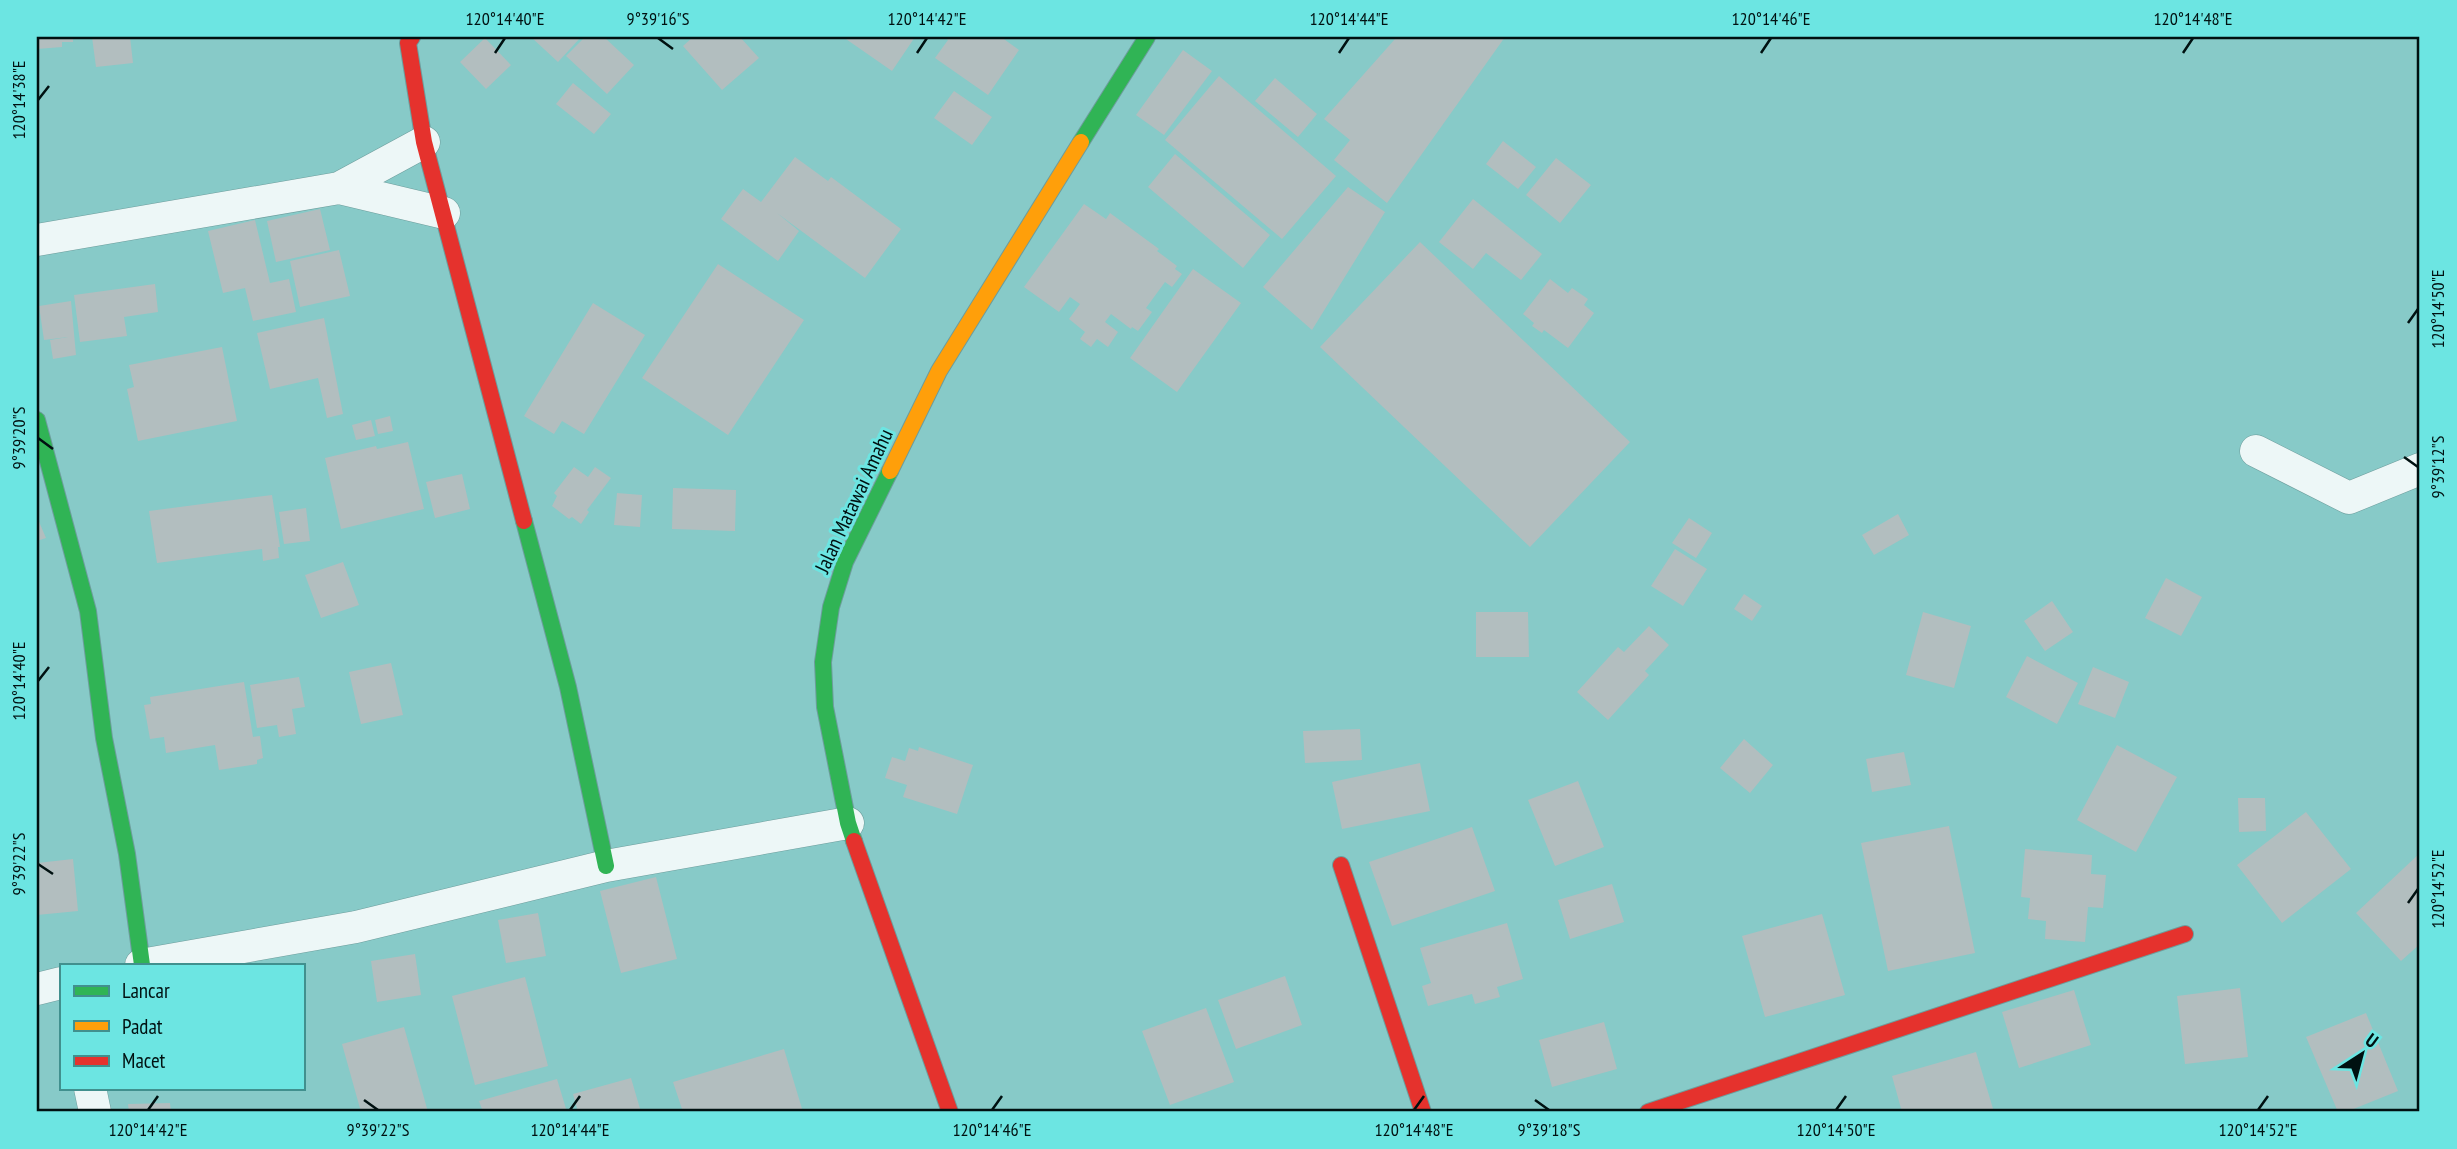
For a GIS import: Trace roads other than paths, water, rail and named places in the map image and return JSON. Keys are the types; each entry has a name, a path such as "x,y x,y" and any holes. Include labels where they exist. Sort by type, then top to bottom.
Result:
{"main road":[{"name":"Jalan Matawai Amahu","path":"950,1112 848,823 825,707 823,662 831,607 845,562 939,371 1147,37"},
{"path":"407,39 424,142 568,687 606,866"},
{"path":"37,420 88,611 104,738 127,854 142,964"},
{"path":"1341,864 1423,1112"},
{"path":"1648,1112 2185,934"}],"street":[{"path":"37,240 340,188 424,142"},
{"path":"340,188 444,213"},
{"path":"2256,451 2349,498 2420,470"},
{"path":"148,964 356,927 606,866 848,823"},
{"path":"37,989 60,983"},
{"path":"90,1090 95,1112"}]}
